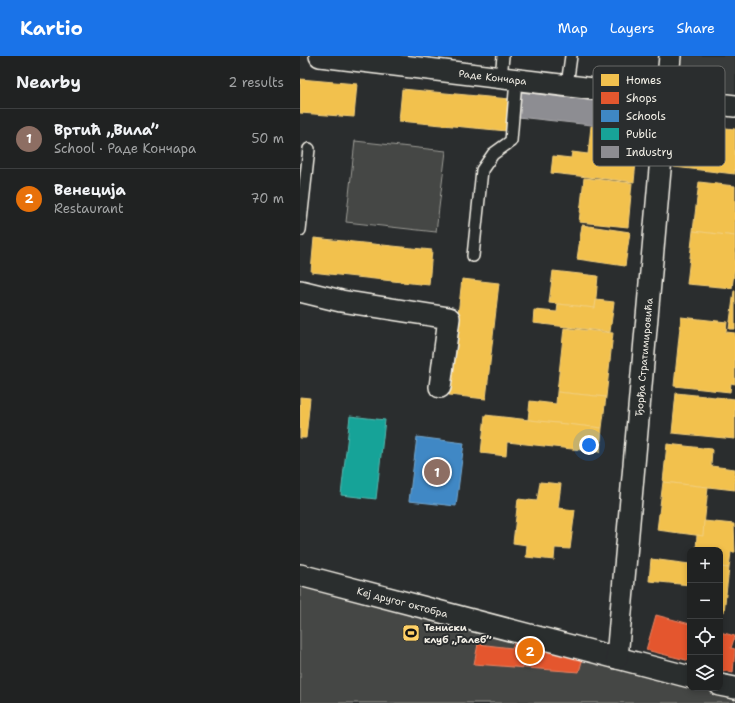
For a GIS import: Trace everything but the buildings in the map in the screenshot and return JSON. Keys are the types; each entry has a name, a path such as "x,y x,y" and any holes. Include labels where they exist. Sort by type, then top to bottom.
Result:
{"street":[{"name":"Раде Кончара","path":"320,56 593,88"},
{"name":"Ђорђа Стратимировића","path":"669,66 670,56"},
{"name":"Раде Кончара","path":"725,105 735,106"},
{"name":"Ђорђа Стратимировића","path":"617,658 660,166"},
{"path":"300,291 341,301 449,318 440,387"},
{"name":"Кеј другог октобра","path":"300,575 687,676"},
{"path":"723,686 735,688"}],"lane":[{"path":"473,256 482,170 493,154 511,141 509,79 503,56"},
{"path":"567,85 571,56"},
{"path":"300,230 309,149"}],"shaded area":[{"path":"678,56 735,56 735,93 725,92 725,66 677,66"},
{"path":"355,141 446,151 436,232 346,222"},
{"name":"Тениски клуб „Галеб”","path":"300,575 687,681 687,691 723,691 735,694 735,703 300,703"}],"place":[{"name":"Вртић „Вила”","path":"437,472"},
{"name":"Тениски клуб „Галеб”","path":"411,633"},
{"name":"Венеција","path":"530,651"}]}
